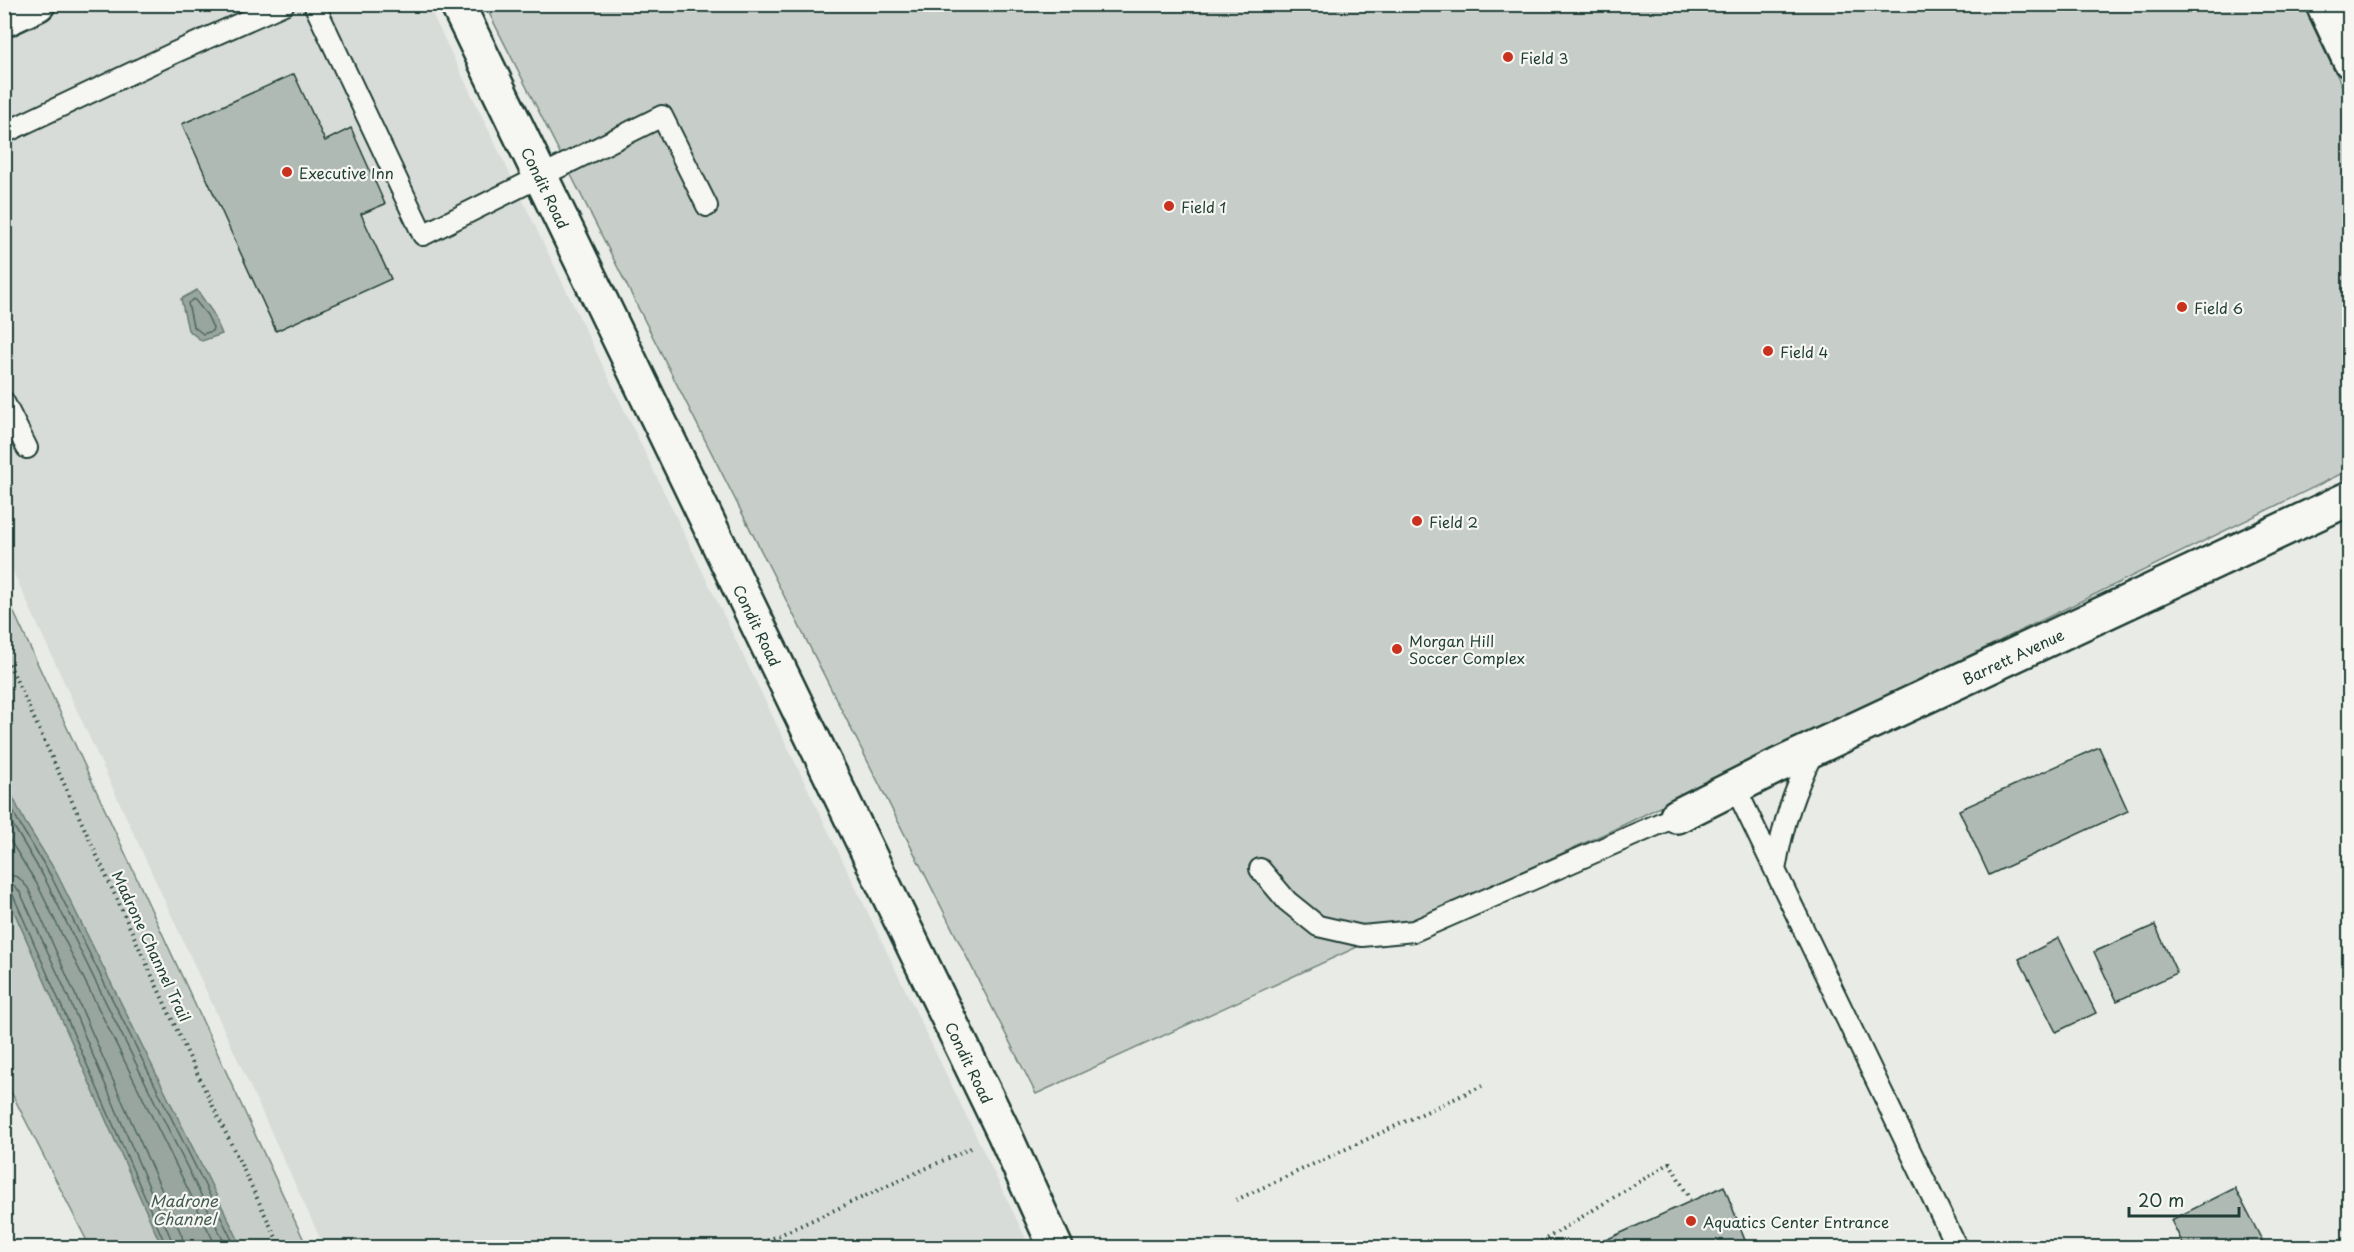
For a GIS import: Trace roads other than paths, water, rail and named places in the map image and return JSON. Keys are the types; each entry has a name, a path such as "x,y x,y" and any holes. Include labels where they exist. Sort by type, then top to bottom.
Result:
{"street":[{"path":"4,20 38,4"},
{"name":"Condit Road","path":"457,4 1004,1133 1056,1248"},
{"path":"2323,4 2349,61"},
{"name":"Barrett Avenue","path":"1677,816 1815,747 2349,498"}],"lane":[{"path":"4,133 284,4"},
{"path":"314,4 423,235 662,116 707,206"},
{"path":"4,402 27,448"},
{"path":"1775,870 1782,826 1797,785 1815,747"},
{"path":"1735,787 1957,1248"},
{"path":"1260,869 1287,901 1318,926 1362,936 1414,931 1677,816"}],"water":[{"path":"197,290 213,313 222,334 202,341 188,330 181,299"},
{"name":"Madrone Channel","path":"4,779 25,822 56,872 242,1247 162,1247 5,891"}],"place":[{"name":"Field 3","path":"1508,57"},
{"name":"Executive Inn","path":"287,172"},
{"name":"Field 1","path":"1169,206"},
{"name":"Field 6","path":"2182,307"},
{"name":"Field 4","path":"1768,351"},
{"name":"Field 2","path":"1417,521"},
{"name":"Morgan Hill Soccer Complex","path":"1397,649"},
{"name":"Aquatics Center Entrance","path":"1691,1221"}]}
